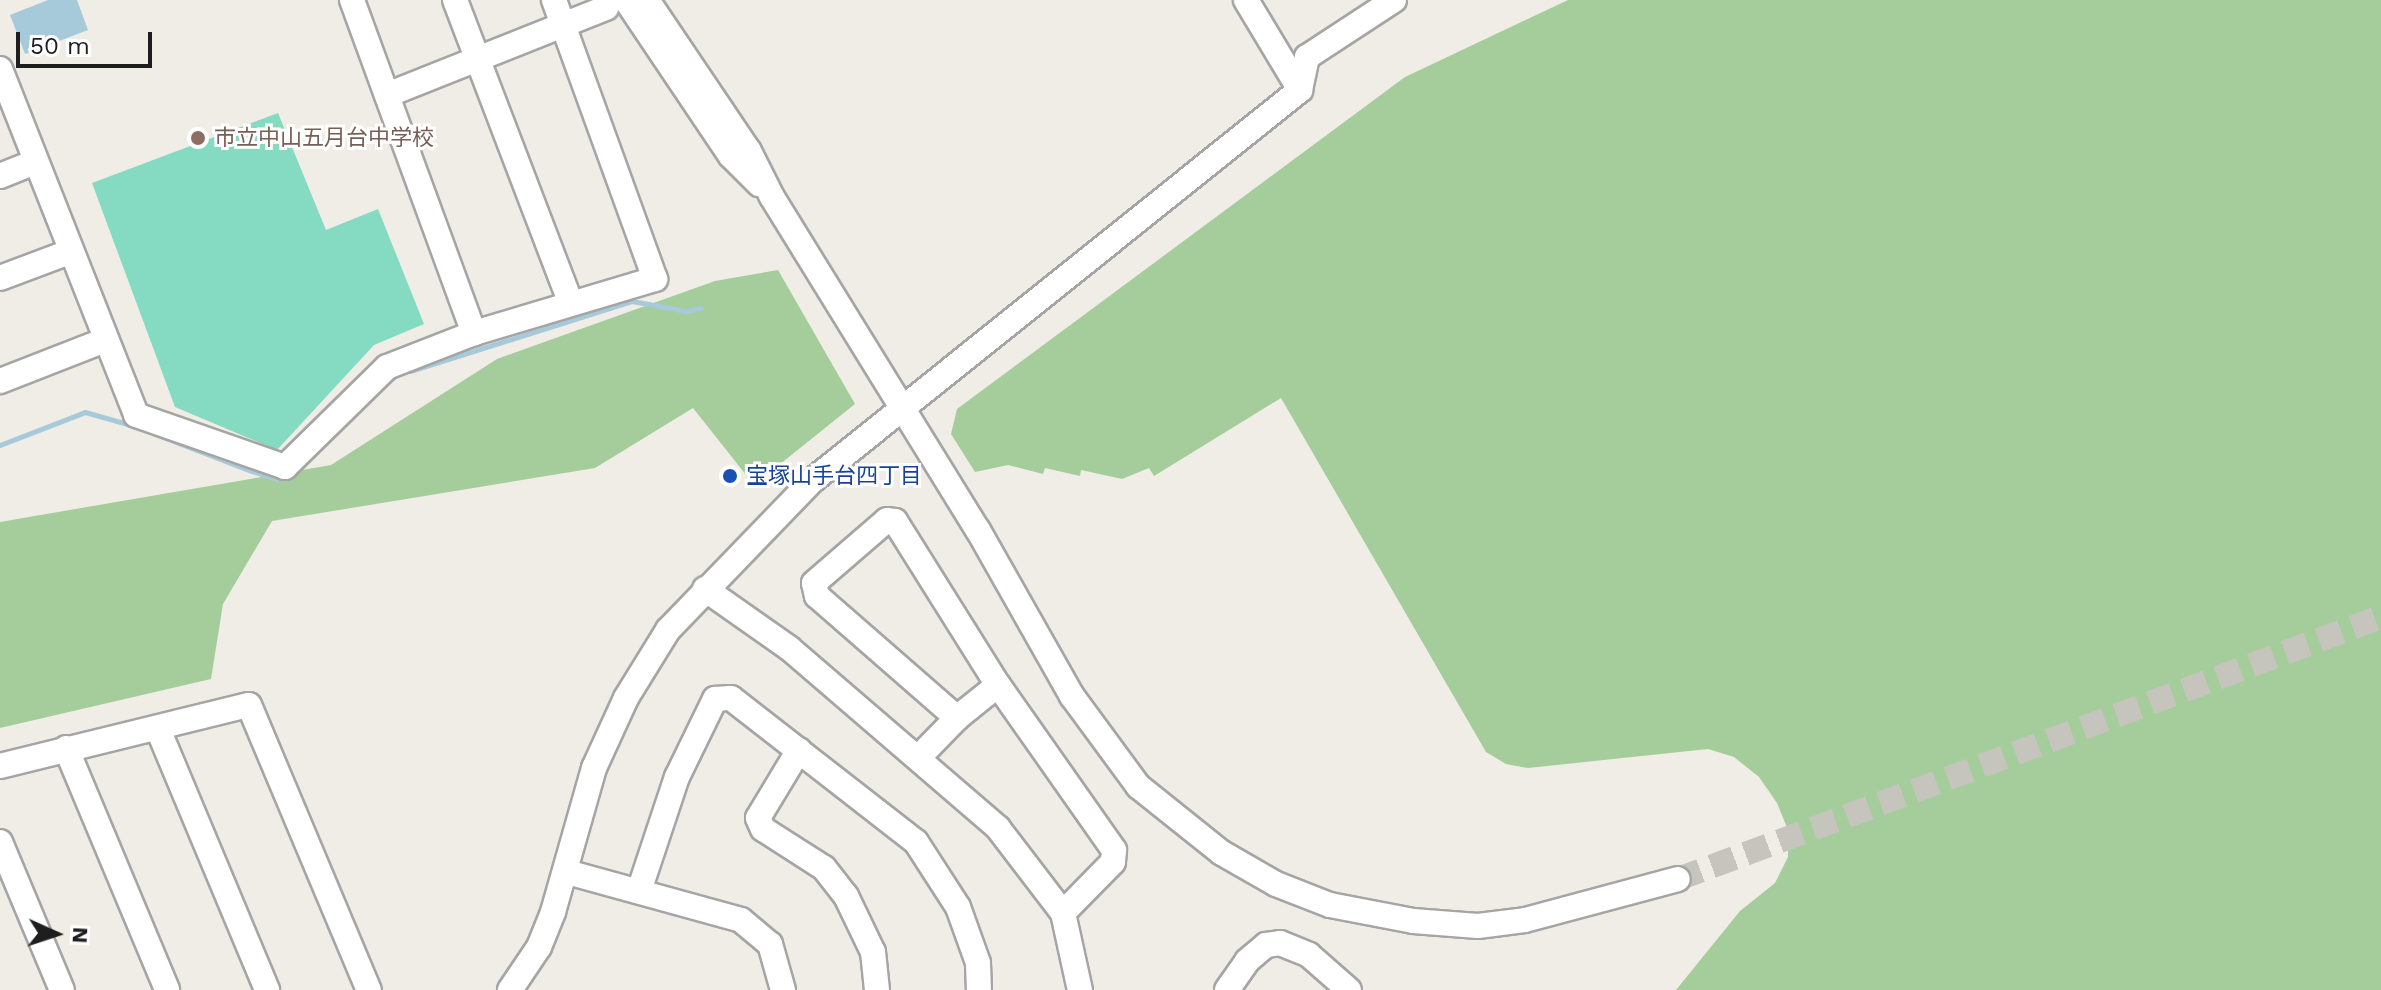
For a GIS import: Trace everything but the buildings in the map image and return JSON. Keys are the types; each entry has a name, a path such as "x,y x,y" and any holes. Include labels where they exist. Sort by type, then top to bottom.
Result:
{"street":[{"path":"352,0 474,333"},
{"path":"455,0 571,304"},
{"path":"1,73 69,252 136,415 285,467 387,367 474,333 655,279 554,0"},
{"path":"647,0 749,151 772,197 902,408 1072,696 1138,786 1222,853 1276,884 1330,905 1413,921 1478,926 1581,907 1678,879"},
{"path":"1246,0 1300,90"},
{"path":"510,990 539,947 567,872 594,768 626,698 668,630 778,512 902,408 1300,90 1307,57 1394,0"},
{"path":"387,95 616,4 731,156 772,197"},
{"path":"0,176 35,162"},
{"path":"0,278 69,252"},
{"path":"0,381 105,340"},
{"path":"957,718 817,596 814,583 887,520 895,521 998,685 1114,850 1113,862 1063,913"},
{"path":"705,589 789,648 998,828 1063,913 1080,990"},
{"path":"918,758 957,718 998,685"},
{"path":"640,888 677,777 715,699 731,698 916,842 958,907 978,963 979,990"},
{"path":"0,766 249,705 369,990"},
{"path":"158,729 267,990"},
{"path":"66,748 167,990"},
{"path":"799,750 758,818 763,829 824,868 846,896 873,952 877,990"},
{"path":"0,842 62,990"},
{"path":"567,872 640,888 758,930 778,959 783,990"},
{"path":"1227,990 1247,961 1266,945 1280,943 1309,955 1349,990"}],"green space":[{"path":"1568,0 2381,0 2381,990 1676,990 1740,911 1775,883 1788,857 1788,830 1777,803 1759,777 1734,757 1708,749 1528,768 1506,764 1486,752 1281,398 1154,476 1149,468 1122,479 1081,470 1080,476 1045,468 1043,474 1008,465 975,472 951,434 957,409 1405,77"},
{"path":"278,113 326,230 378,209 424,324 374,345 277,450 175,407 92,183"},
{"path":"778,270 855,404 754,485 693,408 595,468 272,521 223,604 211,679 0,728 0,522 331,465 497,359 715,281"}],"water":[{"path":"48,0 77,0 88,30 25,54 10,15"}],"waterway":[{"path":"410,371 632,301 686,311 701,308"},
{"path":"0,445 85,412 131,425"},
{"path":"155,434 277,479 284,475"}],"tunnel":[{"path":"1678,879 2381,617"}],"place":[{"name":"市立中山五月台中学校","path":"198,138"},
{"name":"宝塚山手台四丁目","path":"730,476"}]}
